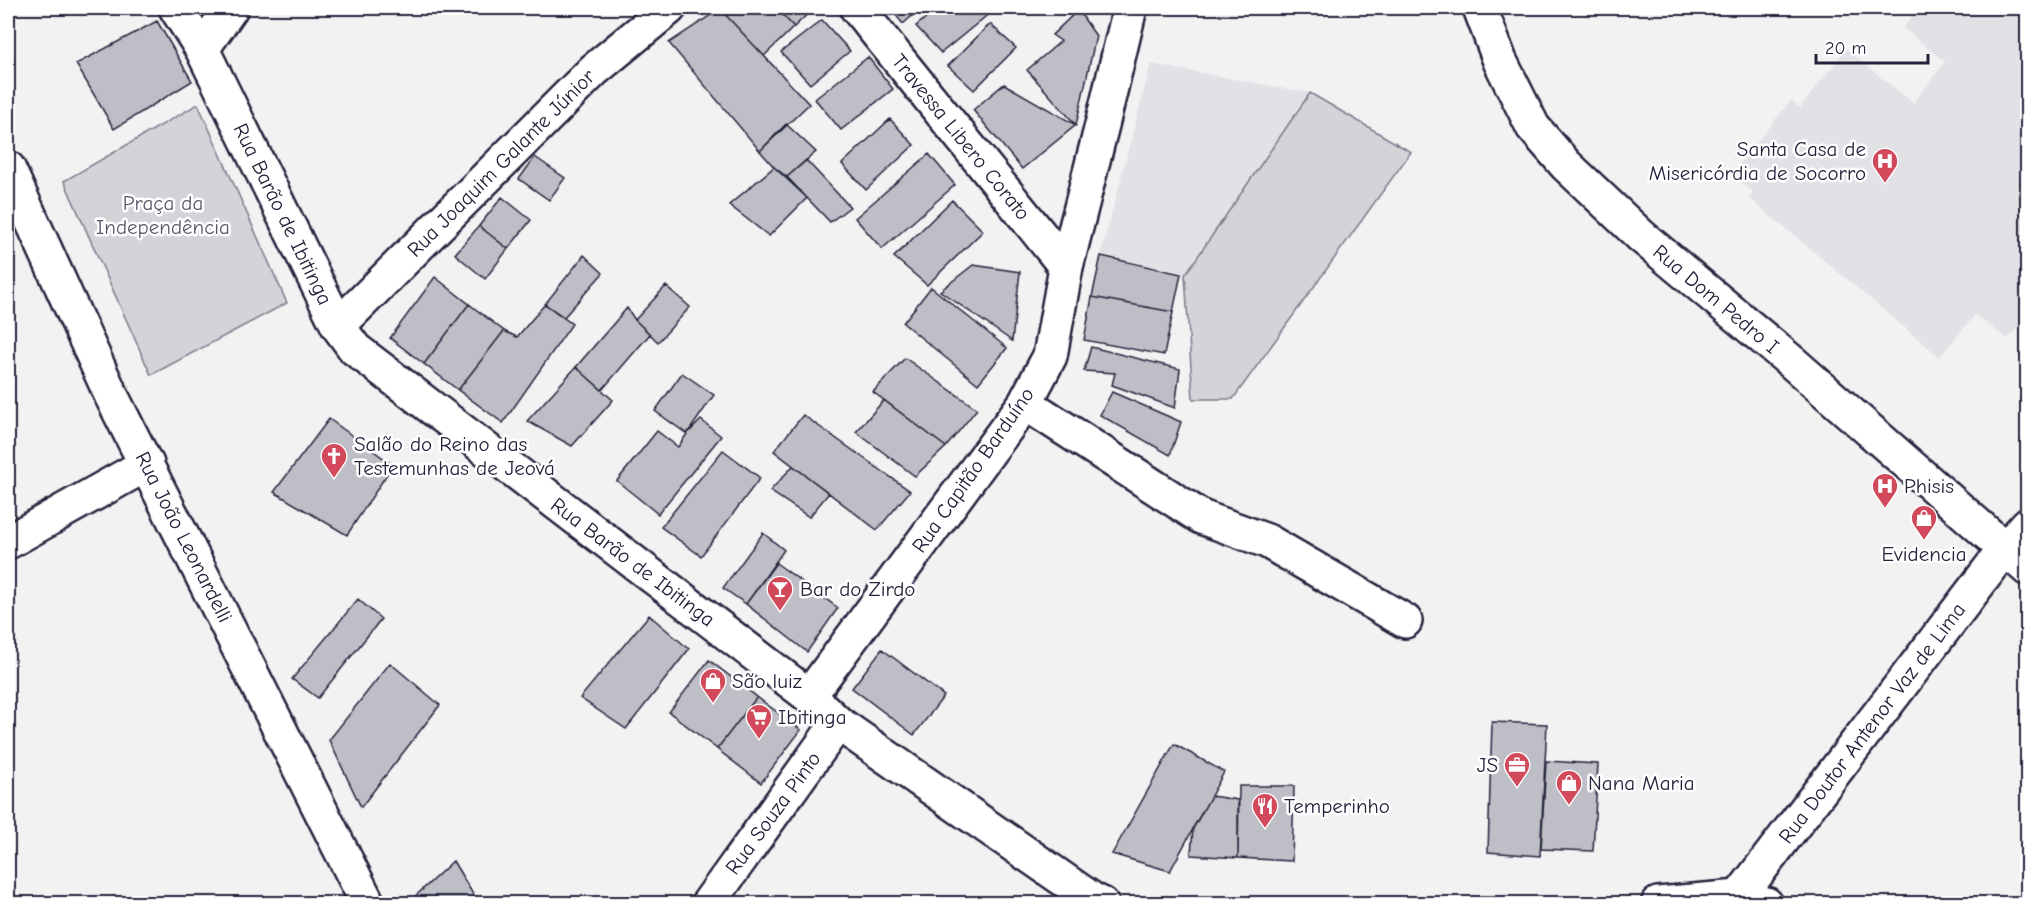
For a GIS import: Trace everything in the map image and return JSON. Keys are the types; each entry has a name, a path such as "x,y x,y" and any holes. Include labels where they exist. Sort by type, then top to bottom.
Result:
{"street":[{"name":"Rua Barão de Ibitinga","path":"176,8 202,49 338,326 355,350 809,696 838,723 1093,900 1102,903"},
{"path":"202,49 231,8"},
{"name":"Rua Joaquim Galante Júnior","path":"338,326 594,70 669,8"},
{"name":"Travessa Libero Corato","path":"857,8 1065,267"},
{"name":"Rua Capitão Barduíno","path":"809,696 1025,403 1050,356 1065,267 1130,8"},
{"name":"Rua Dom Pedro I","path":"1480,8 1500,61 1533,127 1566,165 1641,236 1792,363 2016,559"},
{"name":"Rua João Leonardelli","path":"8,168 111,395 368,903"},
{"path":"1025,403 1201,517 1267,541 1405,621"},
{"path":"8,542 147,464"},
{"name":"Rua Doutor Antenor Vaz de Lima","path":"1753,900 2016,559 2028,524"},
{"name":"Rua Souza Pinto","path":"708,903 838,723"},
{"path":"1658,903 1753,900"}],"shaded area":[{"name":"Santa Casa de Misericórdia de Socorro","path":"1919,8 2027,8 2027,316 2008,339 1975,315 1940,357 1749,198 1753,192 1731,175 1791,100 1800,108 1846,49 1913,103 1945,62 1903,28"},
{"path":"1151,64 1310,93 1185,275 1100,257"}],"green space":[{"path":"1310,93 1411,152 1233,399 1193,399 1185,275"},
{"name":"Praça da Independência","path":"198,104 287,303 151,375 64,181"}],"building":[{"path":"721,8 776,8 794,27 764,56"},
{"path":"776,8 814,8 794,27"},
{"path":"890,8 921,8 903,24"},
{"path":"938,8 996,8 941,53 916,26"},
{"path":"720,9 809,104 760,151 669,43"},
{"path":"1078,10 1096,36 1076,125 1027,70 1061,41 1052,35"},
{"path":"822,20 850,51 810,84 781,52"},
{"path":"157,21 192,81 114,129 76,64"},
{"path":"990,24 1016,48 974,90 948,66"},
{"path":"868,57 893,89 841,130 815,99"},
{"path":"1004,84 1076,125 1022,169 973,110"},
{"path":"890,119 914,145 866,190 842,164"},
{"path":"786,124 816,152 787,177 774,167 760,151"},
{"path":"929,154 955,185 882,249 855,218"},
{"path":"535,157 565,178 549,200 519,179"},
{"path":"806,160 850,207 830,222 787,177"},
{"path":"774,167 807,198 769,236 729,205"},
{"path":"502,197 531,220 508,249 479,226"},
{"path":"952,200 983,231 927,285 894,257"},
{"path":"479,226 508,249 485,279 455,254"},
{"path":"584,255 603,273 564,317 545,304"},
{"path":"1101,256 1181,274 1173,312 1092,297"},
{"path":"973,265 1020,272 1012,341 940,291"},
{"path":"435,277 469,304 424,364 390,338"},
{"path":"666,286 690,307 658,342 635,320"},
{"path":"931,287 1007,348 978,384 903,323"},
{"path":"1092,297 1173,312 1164,355 1084,340"},
{"path":"469,304 504,331 458,390 424,364"},
{"path":"545,304 572,324 503,423 458,390 504,331 517,337"},
{"path":"627,308 635,320 650,334 602,390 576,367"},
{"path":"1091,347 1180,369 1175,408 1112,385 1115,373 1084,371"},
{"path":"905,358 977,409 946,447 873,392"},
{"path":"576,367 613,400 572,446 527,421"},
{"path":"682,373 714,395 687,434 655,411"},
{"path":"1112,392 1181,422 1170,455 1100,415"},
{"path":"884,400 946,447 915,476 856,432"},
{"path":"803,415 910,491 877,530 774,451"},
{"name":"Salão do Reino das Testemunhas de Jeová","path":"329,419 393,465 347,535 274,492"},
{"path":"701,420 721,436 658,514 617,481 657,431 678,447"},
{"path":"723,450 760,478 701,556 661,527"},
{"path":"793,466 829,493 809,517 770,491"},
{"path":"763,533 784,550 746,604 723,588"},
{"path":"776,563 838,608 807,652 746,604"},
{"path":"358,599 381,619 318,698 292,679"},
{"path":"649,615 689,649 626,729 580,698"},
{"path":"882,649 944,696 914,735 852,688"},
{"name":"São luiz","path":"709,660 757,697 717,749 669,712"},
{"path":"390,663 440,705 361,807 329,740"},
{"name":"Ibitinga","path":"757,697 801,730 761,783 717,749"},
{"name":"JS","path":"1492,722 1547,724 1540,856 1488,852"},
{"path":"1174,744 1224,772 1170,871 1112,854"},
{"name":"Nana Maria","path":"1546,761 1598,764 1593,851 1541,849"},
{"name":"Temperinho","path":"1239,786 1294,786 1292,861 1238,858"},
{"path":"1211,796 1238,800 1238,858 1191,855 1193,828"},
{"path":"453,861 479,904 407,904"}],"place":[{"name":"Santa Casa de Misericórdia de Socorro","path":"1885,184"},
{"name":"Salão do Reino das Testemunhas de Jeová","path":"334,479"},
{"name":"Phisis","path":"1885,509"},
{"name":"Evidencia","path":"1924,541"},
{"name":"Bar do Zirdo","path":"780,612"},
{"name":"São luiz","path":"713,704"},
{"name":"Ibitinga","path":"759,740"},
{"name":"JS","path":"1517,788"},
{"name":"Nana Maria","path":"1569,806"},
{"name":"Temperinho","path":"1265,829"}]}
